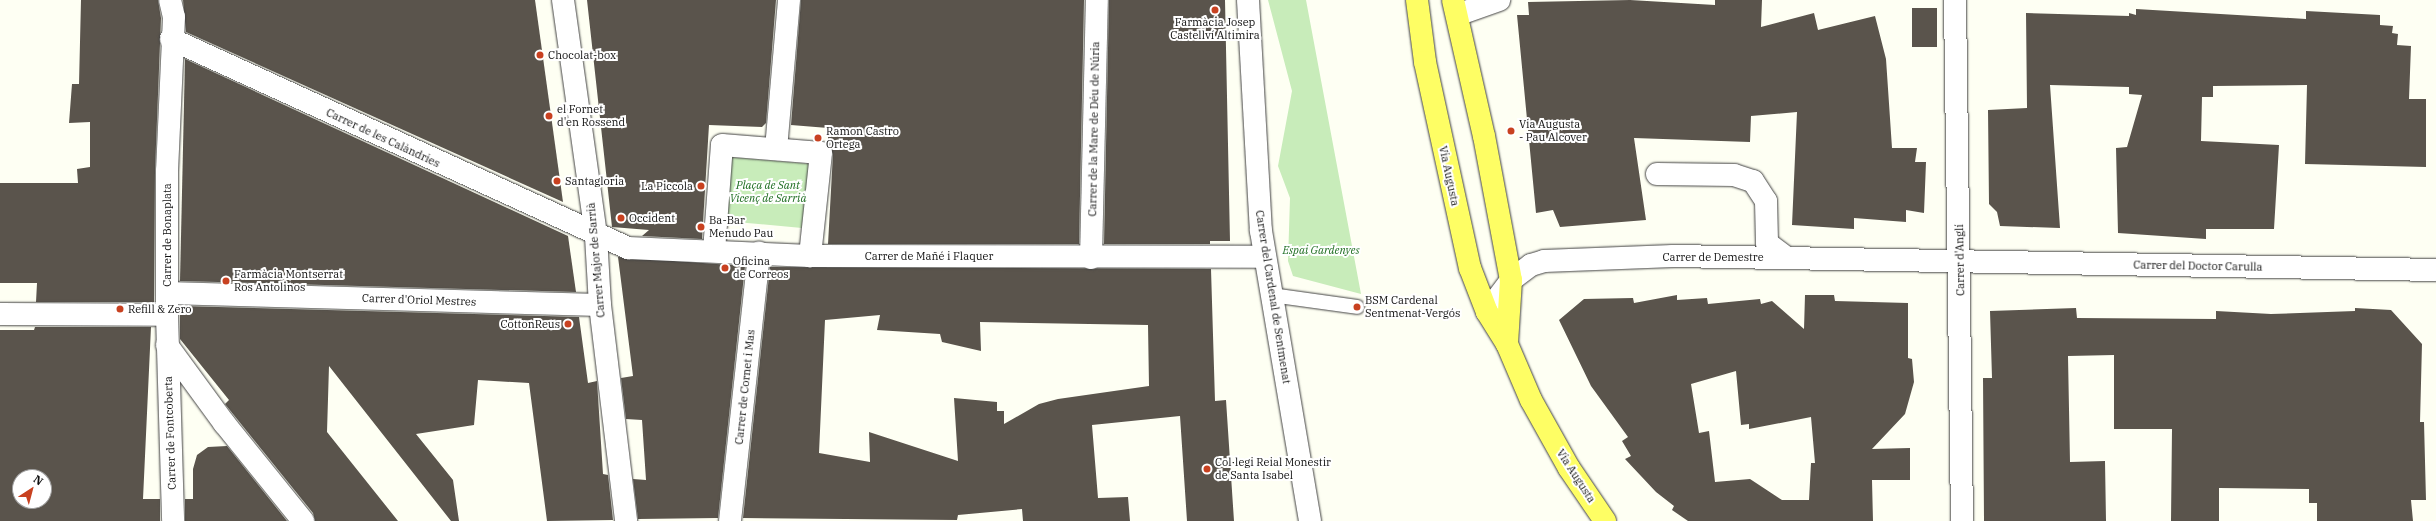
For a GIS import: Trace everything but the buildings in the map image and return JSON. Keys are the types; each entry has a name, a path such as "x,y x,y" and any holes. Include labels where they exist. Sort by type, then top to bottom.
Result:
{"main road":[{"name":"Via Augusta","path":"1417,0 1425,62 1470,268 1487,312 1508,344 1547,429 1605,521"},
{"name":"Via Augusta","path":"1455,8 1484,136 1511,280 1508,344"}],"street":[{"name":"Carrer de Bonaplata","path":"168,345 167,171 174,73 171,39 174,17 170,0"},
{"name":"Carrer Major de Sarrià","path":"563,0 596,236 600,304 626,521"},
{"path":"776,149 790,0"},
{"name":"Carrer de la Mare de Déu de Núria","path":"1090,258 1097,0"},
{"name":"Carrer del Cardenal de Sentmenat","path":"1248,0 1255,153 1265,257 1310,521"},
{"name":"Via Augusta","path":"1455,8 1499,0"},
{"name":"Carrer d'Anglí","path":"1955,0 1960,261 1962,521"},
{"name":"Carrer de les Calàndries","path":"171,39 596,236"},
{"path":"714,251 722,145 822,152 810,256"},
{"path":"1657,174 1734,175 1752,181 1766,201 1767,243 1787,258"},
{"name":"Carrer de Mañé i Flaquer","path":"596,236 628,248 810,256 1090,258 1265,257"},
{"name":"Carrer de Cornet i Mas","path":"730,521 759,253"},
{"name":"Carrer de Demestre","path":"1487,312 1511,280 1531,265 1544,261 1787,258 1960,261"},
{"name":"Carrer del Doctor Carulla","path":"1960,261 2436,270"},
{"name":"Carrer d'Oriol Mestres","path":"167,293 600,304"},
{"path":"0,314 167,315"},
{"path":"168,345 224,423 303,521"},
{"name":"Carrer de Fontcoberta","path":"168,345 174,521"}],"lane":[{"path":"1271,295 1357,307"}],"green space":[{"name":"Espai Gardenyes","path":"1268,0 1306,0 1361,294 1293,276 1288,261 1290,198 1278,166 1292,91"},
{"name":"Plaça de Sant Vicenç de Sarrià","path":"730,157 810,164 802,228 725,221"}],"place":[{"name":"Farmàcia Josep Castellví Altimira","path":"1215,10"},
{"name":"Chocolat-box","path":"540,55"},
{"name":"el Fornet d'en Rossend","path":"549,116"},
{"name":"Via Augusta - Pau Alcover","path":"1511,131"},
{"name":"Ramon Castro Ortega","path":"818,138"},
{"name":"Santagloria","path":"557,181"},
{"name":"La Piccola","path":"701,186"},
{"name":"Occident","path":"621,218"},
{"name":"Ba-Bar Menudo Pau","path":"701,227"},
{"name":"Oficina de Correos","path":"725,268"},
{"name":"Farmàcia Montserrat Ros Antolinos","path":"226,281"},
{"name":"BSM Cardenal Sentmenat-Vergós","path":"1357,307"},
{"name":"Refill & Zero","path":"120,309"},
{"name":"CottonReus","path":"568,324"},
{"name":"Col·legi Reial Monestir de Santa Isabel","path":"1207,469"}]}
